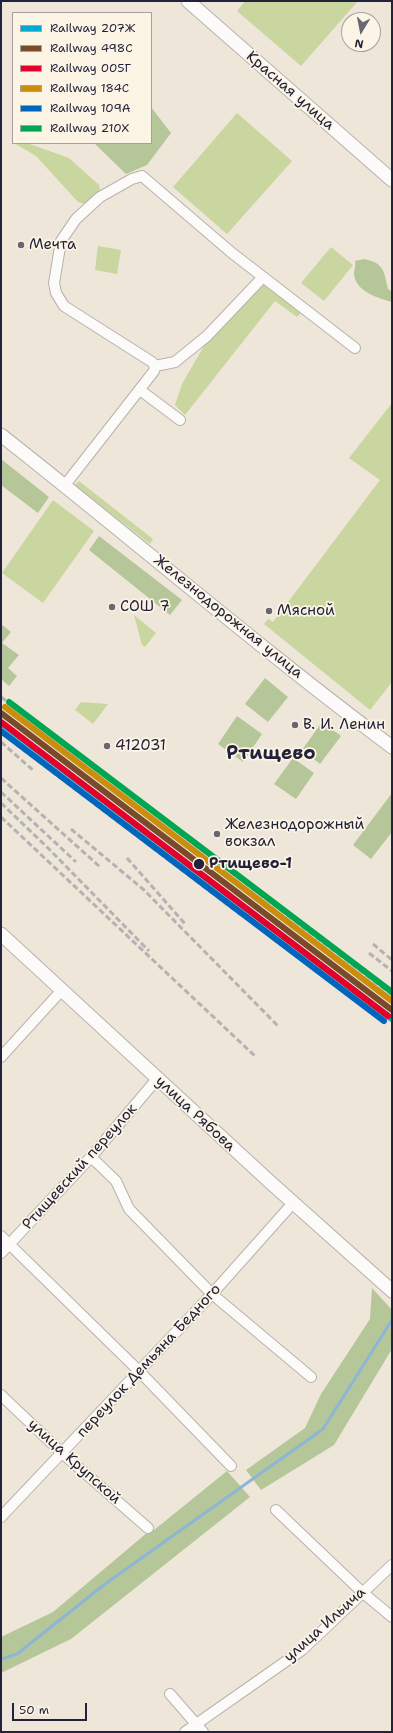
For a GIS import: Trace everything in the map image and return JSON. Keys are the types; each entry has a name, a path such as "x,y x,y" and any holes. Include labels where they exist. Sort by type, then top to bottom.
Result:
{"street":[{"name":"Красная улица","path":"188,1 392,180"},
{"path":"155,366 152,362 64,306 56,293 54,283 61,241 76,219 100,197 132,179 142,176 263,277 355,348"},
{"path":"155,366 175,362 207,336 263,277"},
{"path":"65,485 140,390 154,371 155,366"},
{"path":"140,390 180,420"},
{"name":"Железнодорожная улица","path":"1,435 65,485 272,654 392,747"},
{"name":"улица Рябова","path":"1,934 157,1079 392,1291"},
{"path":"1,1057 62,990"},
{"name":"Ртищевский переулок","path":"1,1253 92,1157 157,1079"},
{"path":"92,1157 116,1181 129,1209 212,1294 311,1377"},
{"name":"переулок Демьяна Бедного","path":"1,1517 138,1370 212,1294 293,1203"},
{"path":"1,1236 138,1370 232,1466"},
{"name":"улица Крупской","path":"1,1395 62,1453 148,1528"},
{"path":"276,1510 362,1592 392,1617"},
{"name":"улица Ильича","path":"185,1732 302,1650 392,1565"},
{"path":"170,1694 203,1732"}],"green space":[{"path":"245,1 358,1 348,12 341,12 341,20 301,66 237,11"},
{"path":"152,108 171,133 147,165 126,174 95,144 152,144"},
{"path":"237,113 292,161 227,234 173,187"},
{"path":"16,144 30,144 69,158 99,185 100,192 85,204 78,202 36,156"},
{"path":"98,246 121,250 117,274 95,270"},
{"path":"331,247 353,265 324,301 301,283"},
{"path":"364,259 376,263 382,269 388,289 392,292 392,302 368,293 359,285 354,274 355,261"},
{"path":"267,284 300,309 301,313 297,317 275,301 185,415 175,405 182,384 207,341 261,285"},
{"path":"392,403 392,682 370,710 264,624 268,619 273,622 380,480 349,458"},
{"path":"1,459 49,497 38,513 1,485"},
{"path":"79,481 153,539 150,544 75,485"},
{"path":"53,500 94,531 43,603 2,573"},
{"path":"99,536 182,600 170,615 89,550"},
{"path":"134,615 156,633 145,647 142,645"},
{"path":"1,624 11,632 2,643 19,655 8,668 17,676 9,686 1,679"},
{"path":"265,678 288,697 268,722 245,704"},
{"path":"81,702 108,704 93,724 75,710"},
{"path":"237,716 262,734 243,762 218,744"},
{"path":"322,722 341,736 320,764 302,750"},
{"path":"293,758 314,773 296,799 274,784"},
{"path":"392,793 392,832 371,859 353,845"},
{"path":"372,1288 392,1310 392,1349 334,1445 261,1490 246,1470 305,1428 321,1394 370,1319"},
{"path":"227,1471 250,1497 71,1639 1,1673 1,1637 53,1612 148,1532 154,1530"}],"waterway":[{"path":"1,1659 17,1654 105,1584 323,1429 392,1320"}],"railway":[{"path":"1,697 392,995"},
{"path":"1,733 241,915"},
{"path":"1,742 34,771"},
{"path":"1,778 100,867"},
{"path":"1,792 76,862"},
{"path":"1,803 49,849 149,951"},
{"path":"1,817 256,1057"},
{"path":"71,829 144,890 279,1027"},
{"path":"127,858 186,925"},
{"path":"373,944 392,960"},
{"path":"369,953 392,971"}],"rail line":[{"name":"210Х","path":"9,702 392,992"},
{"name":"184С","path":"5,707 392,1001"},
{"name":"498С","path":"1,713 392,1010"},
{"name":"005Г","path":"1,722 388,1016"},
{"name":"207Ж","path":"1,723 392,1019"},
{"name":"109А","path":"1,731 384,1021"}],"place":[{"name":"Мечта","path":"21,245"},
{"name":"СОШ 7","path":"112,607"},
{"name":"Мясной","path":"269,611"},
{"name":"В. И. Ленин","path":"295,725"},
{"name":"412031","path":"107,746"},
{"name":"Железнодорожный вокзал","path":"217,834"},
{"name":"Ртищево-1","path":"199,864"}],"district":[{"name":"Ртищево","path":"271,754"}]}
